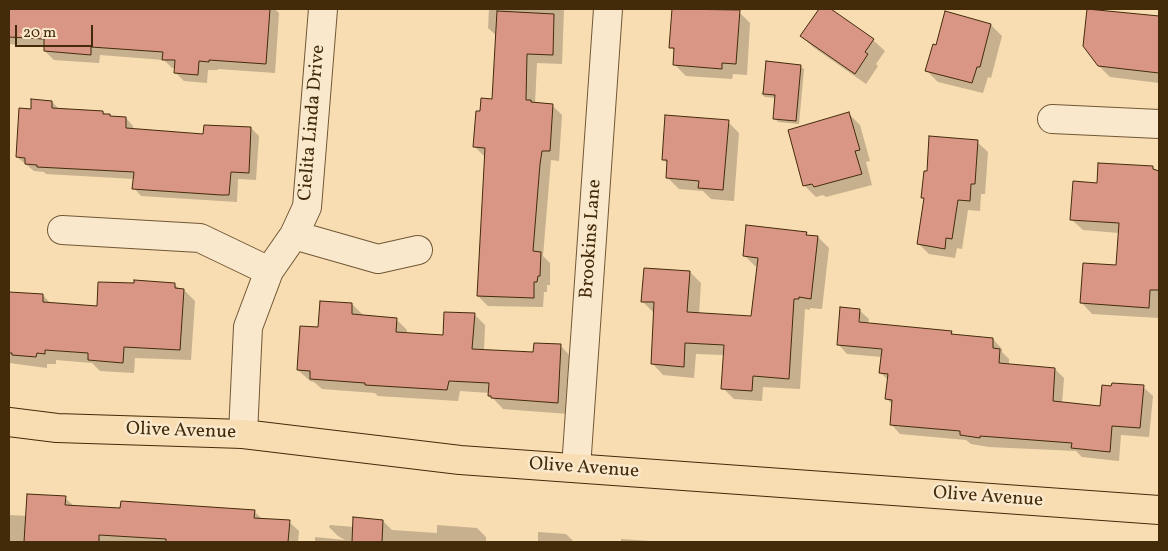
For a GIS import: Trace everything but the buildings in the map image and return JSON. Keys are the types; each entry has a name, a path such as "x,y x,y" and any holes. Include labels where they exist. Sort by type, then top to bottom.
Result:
{"main road":[{"name":"Olive Avenue","path":"9,422 57,428 243,434 460,460 1159,510"}],"street":[{"name":"Cielita Linda Drive","path":"243,434 248,328 269,271 294,235 307,207 323,9"},
{"name":"Brookins Lane","path":"576,468 608,9"},
{"path":"1052,119 1159,124"},
{"path":"62,230 200,238 269,271"},
{"path":"294,235 378,259 418,250"}]}
